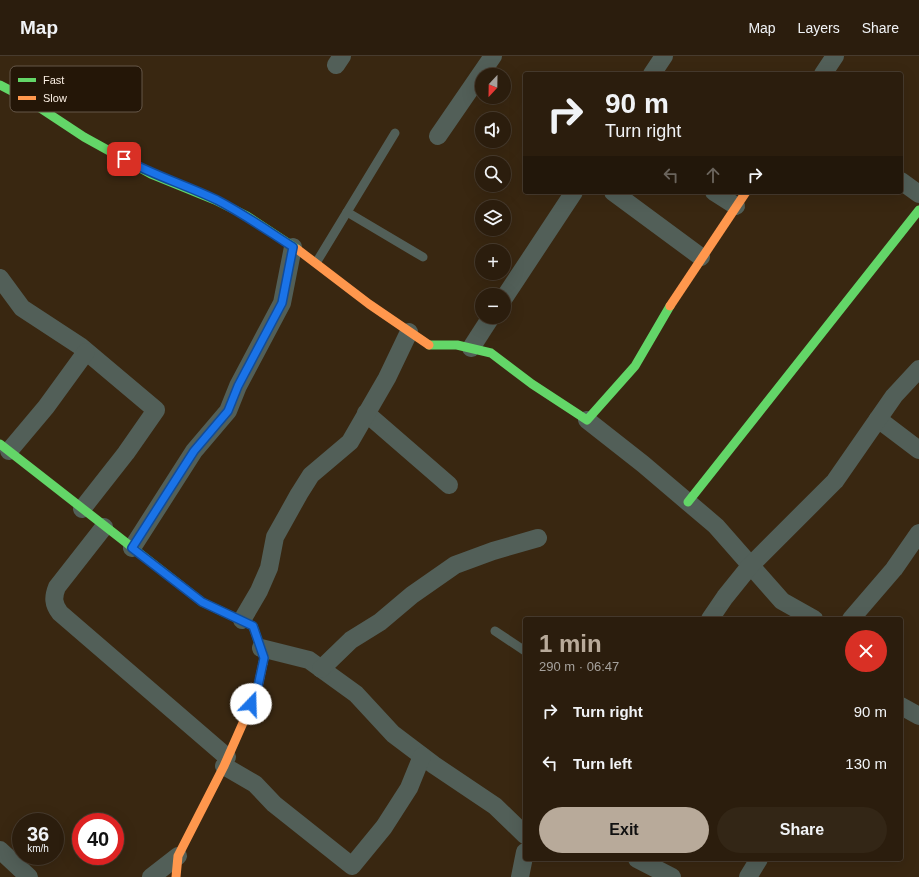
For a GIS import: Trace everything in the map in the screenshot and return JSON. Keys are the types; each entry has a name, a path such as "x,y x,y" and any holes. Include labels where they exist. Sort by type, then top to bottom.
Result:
{"street":[{"path":"438,136 493,56"},
{"path":"653,72 664,56"},
{"path":"824,72 835,56"},
{"path":"0,85 10,90"},
{"path":"46,112 84,137 151,174 216,200 241,213 316,263 369,304 429,345 457,345 491,353 532,384 587,420 643,464 716,526 782,601 810,617"},
{"path":"903,182 919,194"},
{"path":"511,288 573,194"},
{"path":"616,194 701,257"},
{"path":"587,420 635,366 672,302 741,199 722,194"},
{"path":"688,502 919,210"},
{"path":"132,548 194,451 228,411 238,386 282,303 293,247"},
{"path":"0,278 22,308 86,352 156,410 82,509"},
{"path":"471,348 486,324"},
{"path":"242,620 259,591 269,568 276,537 299,494 311,475 350,442 387,378 409,332"},
{"path":"86,352 46,407 5,448 104,527 202,602 253,626 264,658 257,691 226,762 178,856 176,877"},
{"path":"711,617 725,597 750,566 835,481 894,396 919,369"},
{"path":"366,413 449,485"},
{"path":"878,419 919,450"},
{"path":"104,527 57,586 54,594 55,607 60,614 226,762 255,784 274,804 352,866 384,827 409,788 422,756"},
{"path":"853,617 894,569 919,533"},
{"path":"321,669 351,640 380,622 434,577 455,565 493,551 538,538"},
{"path":"261,648 308,660 321,669 356,694 393,734 422,756 517,820 523,831"},
{"path":"903,707 919,716"},
{"path":"0,850 30,877"},
{"path":"151,877 178,856"},
{"path":"520,877 523,861"},
{"path":"641,861 672,877"},
{"path":"748,877 757,861"}],"lane":[{"path":"316,263 395,133"},
{"path":"347,212 423,257"},
{"path":"496,632 523,650"}],"traffic: fast":[{"path":"0,85 10,90"},
{"path":"46,112 84,137 151,174 215,200 247,216 297,249"},
{"path":"688,502 919,210"},
{"path":"429,345 457,345 491,353 532,384 587,420 635,366 670,306"},
{"path":"0,444 202,602 253,626 264,658 263,663"}],"traffic: slow":[{"path":"670,306 745,194"},
{"path":"297,249 369,304 429,345"},
{"path":"176,877 178,856 224,766 257,691 263,663"}],"route":[{"path":"124,159 151,174 216,200 247,216 293,247 282,303 238,386 228,411 194,451 132,548 202,602 223,610 253,626 264,658 257,691 251,704"}]}
